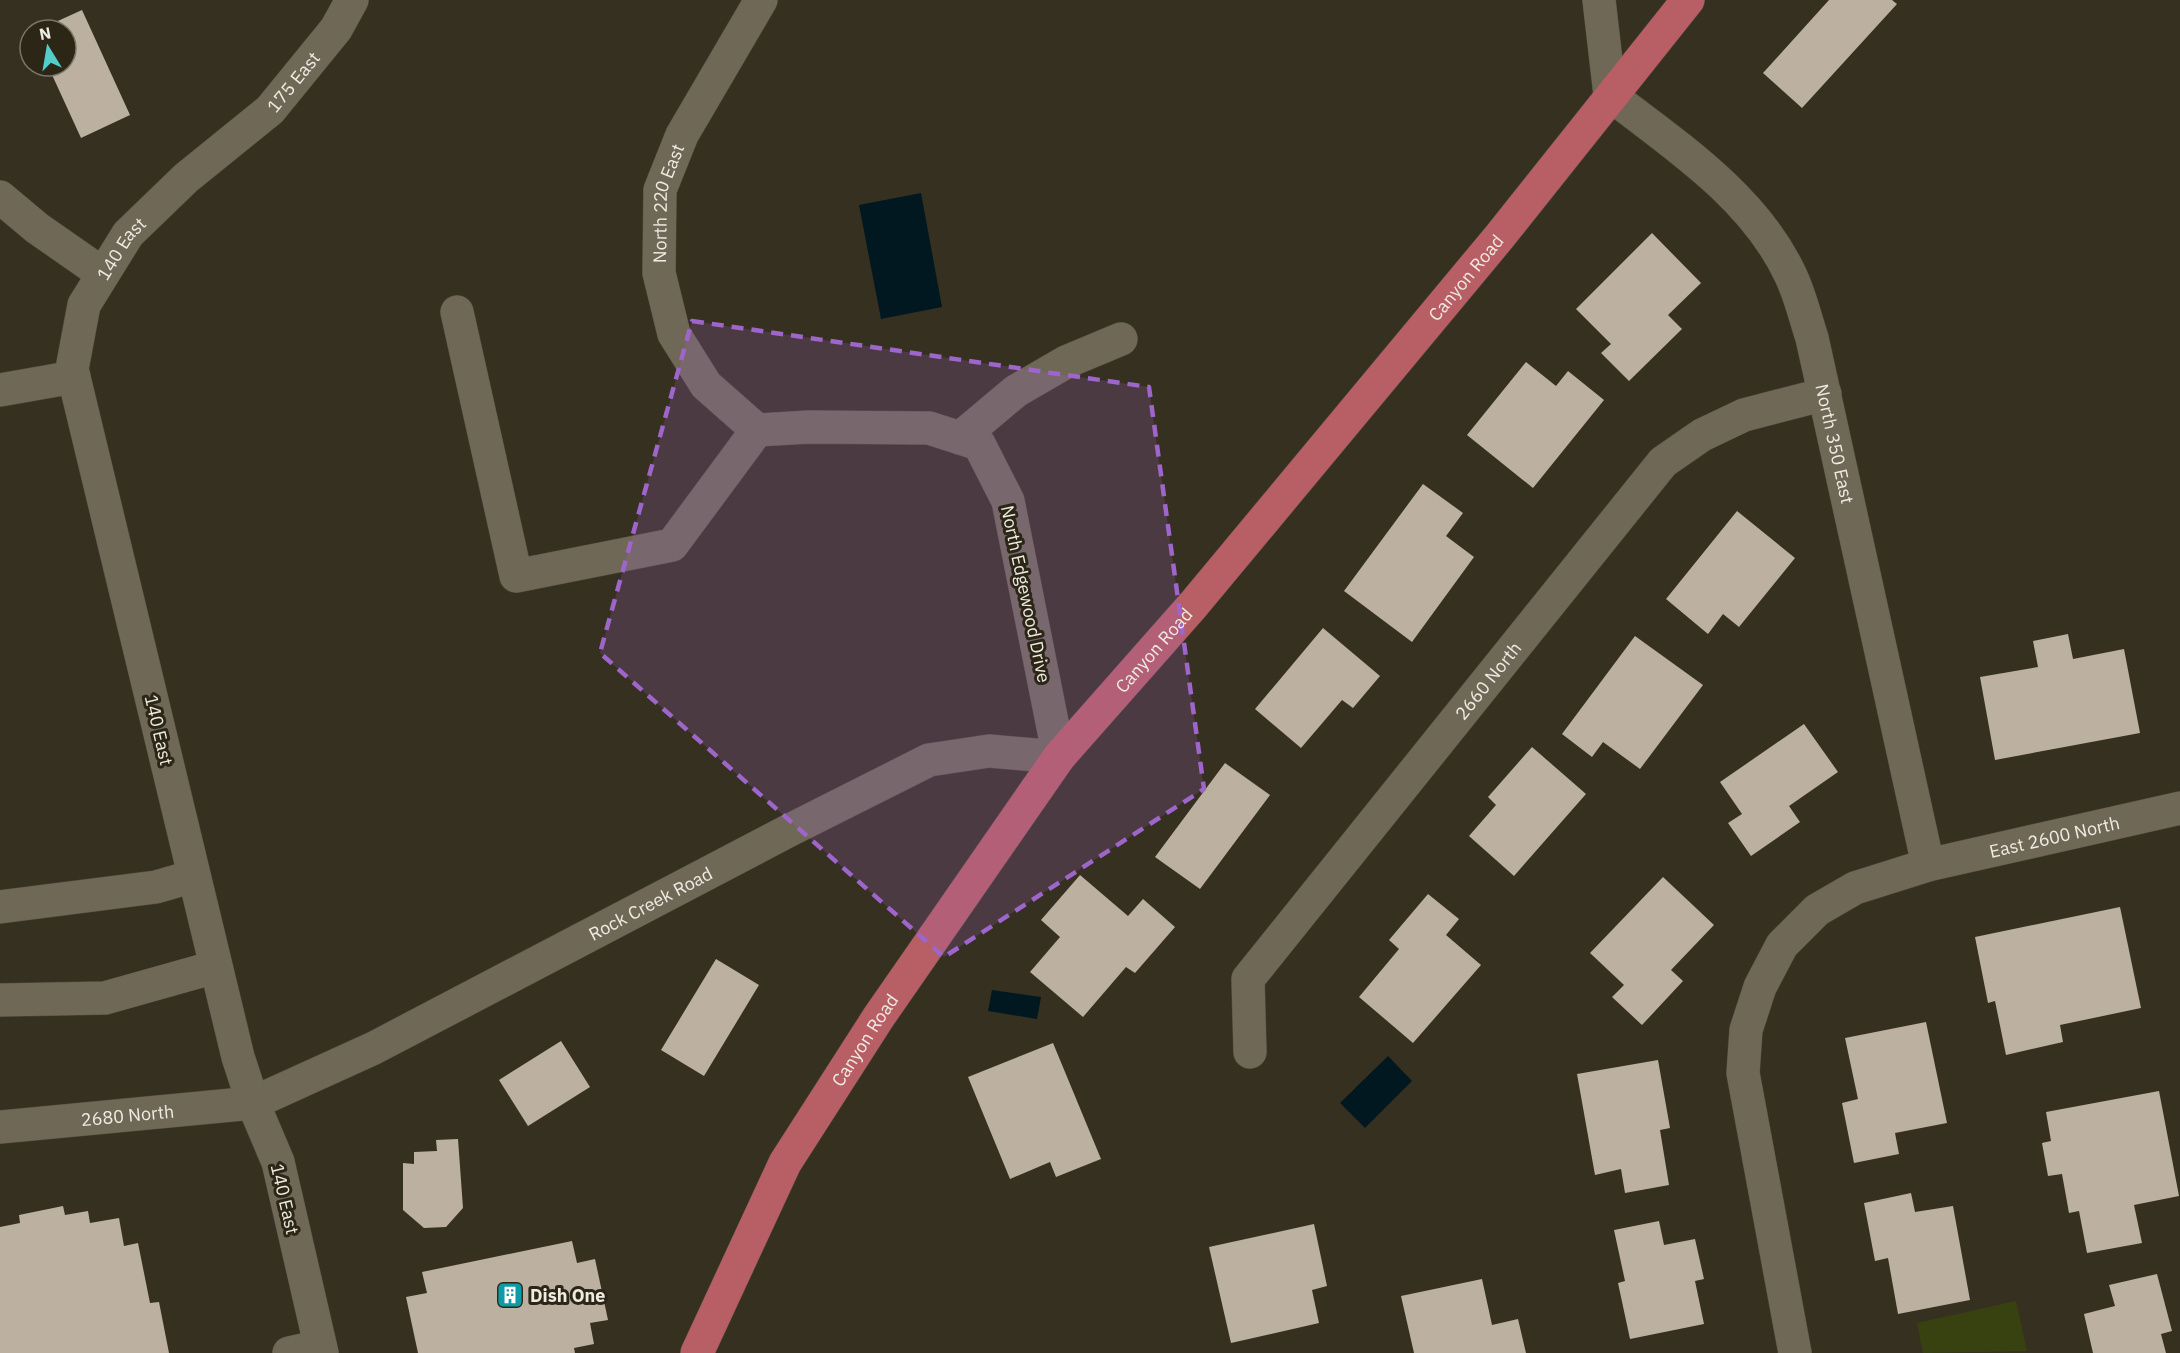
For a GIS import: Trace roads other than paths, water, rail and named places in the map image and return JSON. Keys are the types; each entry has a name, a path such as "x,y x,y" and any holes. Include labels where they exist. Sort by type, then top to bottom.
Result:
{"main road":[{"name":"Canyon Road","path":"697,1353 785,1163 878,1018 1059,757 1194,604 1500,236 1610,95 1688,0"}],"street":[{"name":"175 East","path":"220,150 270,110 336,29 352,0"},
{"name":"North 220 East","path":"757,430 706,384 674,334 659,273 660,190 682,135 761,0"},
{"path":"1599,0 1610,95"},
{"name":"North 350 East","path":"1610,95 1730,193 1763,230 1790,274 1812,339 1825,394 1881,659 1928,865"},
{"name":"140 East","path":"220,150 128,234 84,305 72,369 215,967 238,1057 253,1103 278,1162 321,1350"},
{"path":"0,197 37,228 103,274"},
{"path":"458,312 516,576 672,545 757,430"},
{"path":"960,438 1017,391 1066,362 1121,339"},
{"path":"0,390 74,377"},
{"name":"2660 North","path":"1250,1052 1248,979 1663,462 1701,435 1744,415 1825,394"},
{"name":"North Edgewood Drive","path":"757,430 809,427 928,428 979,444 1008,501 1059,757"},
{"name":"Rock Creek Road","path":"253,1103 374,1048 788,831 929,760 989,751 1059,757"},
{"name":"East 2600 North","path":"1795,1353 1743,1073 1746,1030 1760,987 1782,945 1816,910 1855,888 1928,865 2178,815"},
{"path":"0,907 156,886 194,876"},
{"path":"0,1000 105,998 215,967"},
{"name":"2680 North","path":"0,1127 253,1103"},
{"path":"289,1353 321,1350"}],"water":[{"path":"921,193 942,307 881,319 859,205"},
{"path":"992,990 1041,997 1037,1019 988,1011"},
{"path":"1388,1056 1412,1081 1365,1128 1340,1103"}],"place":[{"name":"Dish One","path":"510,1295"}]}
